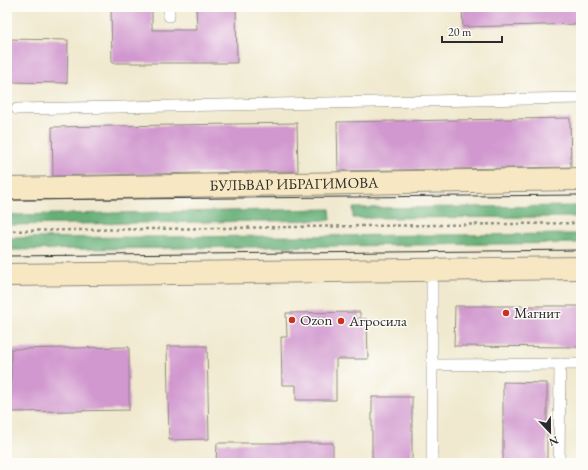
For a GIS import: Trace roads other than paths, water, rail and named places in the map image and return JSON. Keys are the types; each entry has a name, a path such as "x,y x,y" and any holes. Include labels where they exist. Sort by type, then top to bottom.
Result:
{"main road":[{"name":"БУЛЬВАР ИБРАГИМОВА","path":"7,189 581,179"},
{"path":"7,275 581,268"}],"lane":[{"path":"17,109 581,98"},
{"path":"432,270 432,463"},
{"path":"559,463 560,364"},
{"path":"432,366 581,364"}],"tram line":[{"path":"7,200 581,195"},
{"path":"7,256 581,250"}],"place":[{"name":"Магнит","path":"506,313"},
{"name":"Ozon","path":"292,320"},
{"name":"Агросила","path":"341,321"}]}
